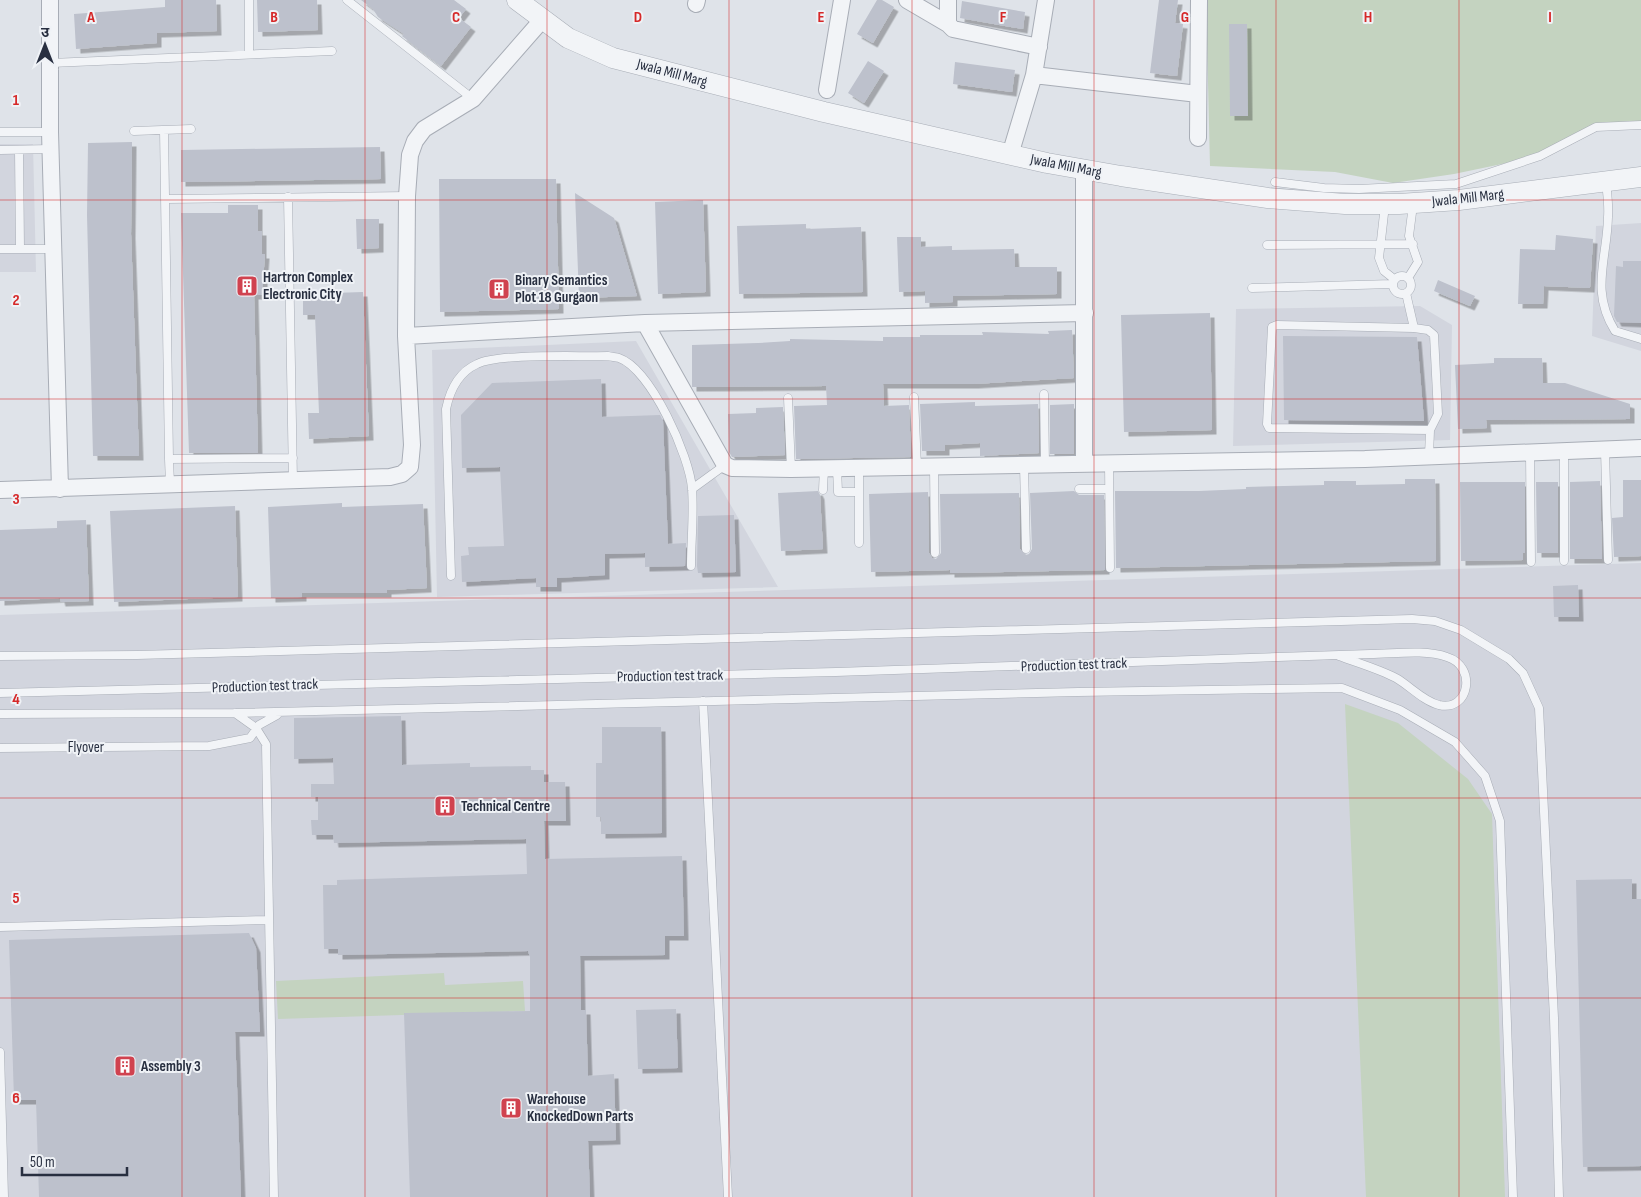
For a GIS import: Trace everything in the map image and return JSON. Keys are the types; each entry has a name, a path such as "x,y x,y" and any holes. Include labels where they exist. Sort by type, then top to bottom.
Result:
{"street":[{"path":"50,0 50,132 60,489"},
{"name":"Jwala Mill Marg","path":"517,0 568,38 614,58 824,112 1084,170 1268,198 1345,204 1459,200 1641,178"},
{"path":"827,90 842,0"},
{"path":"908,0 962,32 1039,47"},
{"path":"948,0 948,24"},
{"path":"1010,155 1034,75 1046,0"},
{"path":"1198,0 1198,138"},
{"path":"0,490 293,481 390,477 402,474 410,467 412,445 406,336 407,196 410,155 424,129 473,99 542,20"},
{"path":"1034,75 1198,94"},
{"path":"1084,170 1084,464"},
{"path":"406,336 645,323 1085,314"},
{"path":"645,323 725,465 741,469 791,470 1530,454 1641,448"}],"lane":[{"path":"249,0 249,54"},
{"path":"347,0 473,99"},
{"path":"51,63 332,51"},
{"path":"1274,182 1350,189 1456,184 1540,156 1596,127 1641,125"},
{"path":"134,131 191,129"},
{"path":"164,130 170,484"},
{"path":"0,132 50,132"},
{"path":"0,150 51,149"},
{"path":"19,150 20,249"},
{"path":"1606,181 1608,217 1600,290 1605,315 1615,331 1641,339"},
{"path":"166,199 407,196"},
{"path":"288,197 293,481"},
{"path":"1408,278 1418,262 1409,231 1413,203"},
{"path":"1385,204 1380,243 1380,266 1393,281 1396,292 1406,293"},
{"path":"1267,245 1413,244"},
{"path":"0,249 53,248"},
{"path":"1252,288 1393,281 1403,275 1408,278 1412,285 1406,293 1414,328"},
{"path":"1429,456 1430,430 1438,414 1436,342 1434,335 1428,330 1414,328 1277,325 1272,327 1267,424 1273,429 1430,430"},
{"path":"451,576 446,410 454,385 461,376 475,364 485,360 608,356 620,358 645,381 672,422 688,466 692,489 691,566"},
{"path":"1044,394 1045,465"},
{"path":"914,397 925,467 935,553"},
{"path":"788,398 791,470"},
{"path":"1605,450 1608,560"},
{"path":"1564,452 1564,561"},
{"path":"1530,454 1531,562"},
{"path":"169,459 293,458"},
{"path":"1109,463 1110,568"},
{"path":"692,489 725,465"},
{"path":"1024,465 1026,549"},
{"path":"830,468 838,492 859,492"},
{"path":"823,490 830,468"},
{"path":"859,468 859,543"},
{"path":"1079,489 1109,489"},
{"path":"0,656 137,655 1382,620 1435,621 1461,630 1509,659 1523,673 1539,708 1554,1018 1559,1197"},
{"name":"Production test track","path":"0,693 836,672 1339,656 1428,654 1447,656 1459,663 1465,671 1467,684 1464,694 1457,702 1449,705 1438,705 1396,678 1339,656"},
{"path":"0,714 296,712 1078,692 1342,688 1400,710 1455,742 1485,776 1500,821 1513,1197"},
{"path":"703,701 728,1197"},
{"name":"Flyover","path":"0,748 172,747 228,744 250,738 256,728 272,716 296,712"},
{"path":"235,713 256,728 266,744 274,1197"},
{"path":"0,927 268,920"},
{"path":"0,1052 4,1197"}],"shaded area":[{"path":"0,144 33,144 36,272 0,272"},
{"path":"1641,223 1641,351 1592,336 1596,226"},
{"path":"1420,306 1452,325 1450,440 1233,446 1236,309"},
{"path":"636,341 778,587 437,597 432,350"},
{"path":"1641,563 1641,1197 0,1197 0,615"}],"green space":[{"path":"1206,0 1641,0 1641,125 1596,127 1540,156 1454,174 1393,183 1335,172 1210,166"},
{"path":"1345,704 1398,723 1468,779 1492,814 1505,1197 1366,1197"},
{"path":"444,973 445,985 523,981 525,1011 278,1019 276,981"}],"building":[{"path":"165,0 216,0 217,31 157,33 157,43 76,49 74,14 165,7"},
{"path":"257,0 317,0 318,30 258,32"},
{"path":"361,0 454,0 466,9 459,18 471,27 441,66 402,36 404,34 378,17 373,9"},
{"path":"877,0 882,0 894,7 873,43 857,34"},
{"path":"1159,0 1178,0 1175,23 1183,24 1177,76 1150,73"},
{"path":"962,1 1025,12 1023,29 960,18"},
{"path":"1229,24 1247,24 1248,116 1230,116"},
{"path":"868,61 884,71 864,103 848,93"},
{"path":"955,62 1015,70 1012,92 953,84"},
{"path":"132,142 131,234 139,456 93,456 87,215 88,143"},
{"path":"380,147 381,179 181,182 181,150"},
{"path":"439,179 556,179 559,309 440,312"},
{"path":"575,193 614,218 637,296 579,298"},
{"path":"703,200 706,292 658,294 655,202"},
{"path":"228,205 258,205 258,231 262,231 262,254 265,254 262,295 254,295 258,453 189,453 181,213 228,213"},
{"path":"356,219 379,219 379,248 357,249"},
{"path":"806,224 806,229 861,227 863,292 739,294 737,226"},
{"path":"1556,235 1593,239 1590,288 1544,286 1543,304 1518,304 1520,249 1555,250"},
{"path":"897,237 921,237 921,247 952,246 952,250 1014,249 1015,267 1057,267 1057,294 953,296 953,302 925,303 925,291 899,292"},
{"path":"1623,261 1641,261 1641,323 1617,322 1614,316 1616,266 1623,267"},
{"path":"1438,280 1475,296 1470,306 1434,291"},
{"path":"363,292 369,436 309,439 308,413 319,413 315,315 303,315 303,294"},
{"path":"1210,313 1212,430 1124,432 1121,315"},
{"path":"1072,330 1074,378 974,384 883,384 884,406 909,405 911,457 796,459 794,406 827,405 826,386 692,387 692,345 758,343 790,341 790,339 883,341 883,337 983,335 982,332 1049,334 1048,331"},
{"path":"1283,336 1417,337 1424,421 1284,420"},
{"path":"1494,358 1542,358 1543,383 1565,383 1630,404 1630,419 1486,420 1487,428 1458,429 1455,365 1494,363"},
{"path":"601,379 602,417 660,415 663,421 668,544 686,543 685,566 645,567 645,553 605,554 605,575 557,578 557,587 536,587 536,578 462,582 461,556 469,555 468,547 504,546 500,467 462,468 461,415 492,383"},
{"path":"975,402 975,406 1038,404 1039,453 980,456 980,443 945,445 945,451 922,451 920,404"},
{"path":"1074,404 1074,454 1050,454 1050,405"},
{"path":"783,407 785,455 732,457 729,452 728,414 756,413 756,408"},
{"path":"1405,479 1435,479 1436,561 1116,568 1115,491 1246,489 1246,487 1324,485 1324,481 1356,481 1356,485 1405,484"},
{"path":"1623,480 1641,480 1641,556 1614,557 1612,518 1623,517"},
{"path":"1600,481 1602,559 1570,559 1570,482"},
{"path":"1460,482 1525,482 1525,553 1523,553 1523,560 1461,561"},
{"path":"1536,482 1558,482 1558,553 1537,553"},
{"path":"818,491 820,495 823,549 781,551 778,493"},
{"path":"1074,491 1079,495 1104,495 1105,570 950,573 950,570 871,572 869,494 928,492 929,553 932,558 936,559 941,553 940,494 1019,493 1020,549 1026,555 1032,549 1030,493"},
{"path":"342,503 342,507 423,504 427,588 387,590 387,593 302,593 302,597 271,598 268,507"},
{"path":"235,506 238,597 114,602 110,511"},
{"path":"734,515 736,572 698,573 698,516"},
{"path":"86,520 89,601 61,602 60,598 0,601 0,530 57,528 57,521"},
{"path":"1578,585 1579,617 1554,617 1553,586"},
{"path":"401,716 402,765 470,763 470,767 531,766 531,770 544,770 544,782 565,782 566,821 544,821 545,859 682,856 684,936 665,936 665,955 580,956 581,1010 586,1010 588,1076 614,1074 616,1140 588,1141 590,1197 410,1197 404,1013 530,1011 530,957 528,951 338,955 338,949 324,949 323,885 337,885 337,880 527,874 526,839 334,843 333,835 312,835 311,820 318,820 318,797 311,797 311,784 334,784 333,758 294,759 294,718"},
{"path":"602,727 661,727 662,833 601,834 601,817 596,817 596,763 602,763"},
{"path":"1632,879 1632,899 1641,899 1641,1166 1583,1167 1576,880"},
{"name":"Assembly 3","path":"249,933 256,948 260,1032 235,1032 241,1197 39,1197 36,1100 14,1100 9,940"},
{"path":"676,1009 678,1068 638,1069 636,1010"}],"place":[{"name":"Hartron Complex Electronic City","path":"247,286"},
{"name":"Binary Semantics Plot 18 Gurgaon","path":"499,289"},
{"name":"Technical Centre","path":"445,806"},
{"name":"Assembly 3","path":"125,1066"},
{"name":"Warehouse KnockedDown Parts","path":"511,1108"}]}
